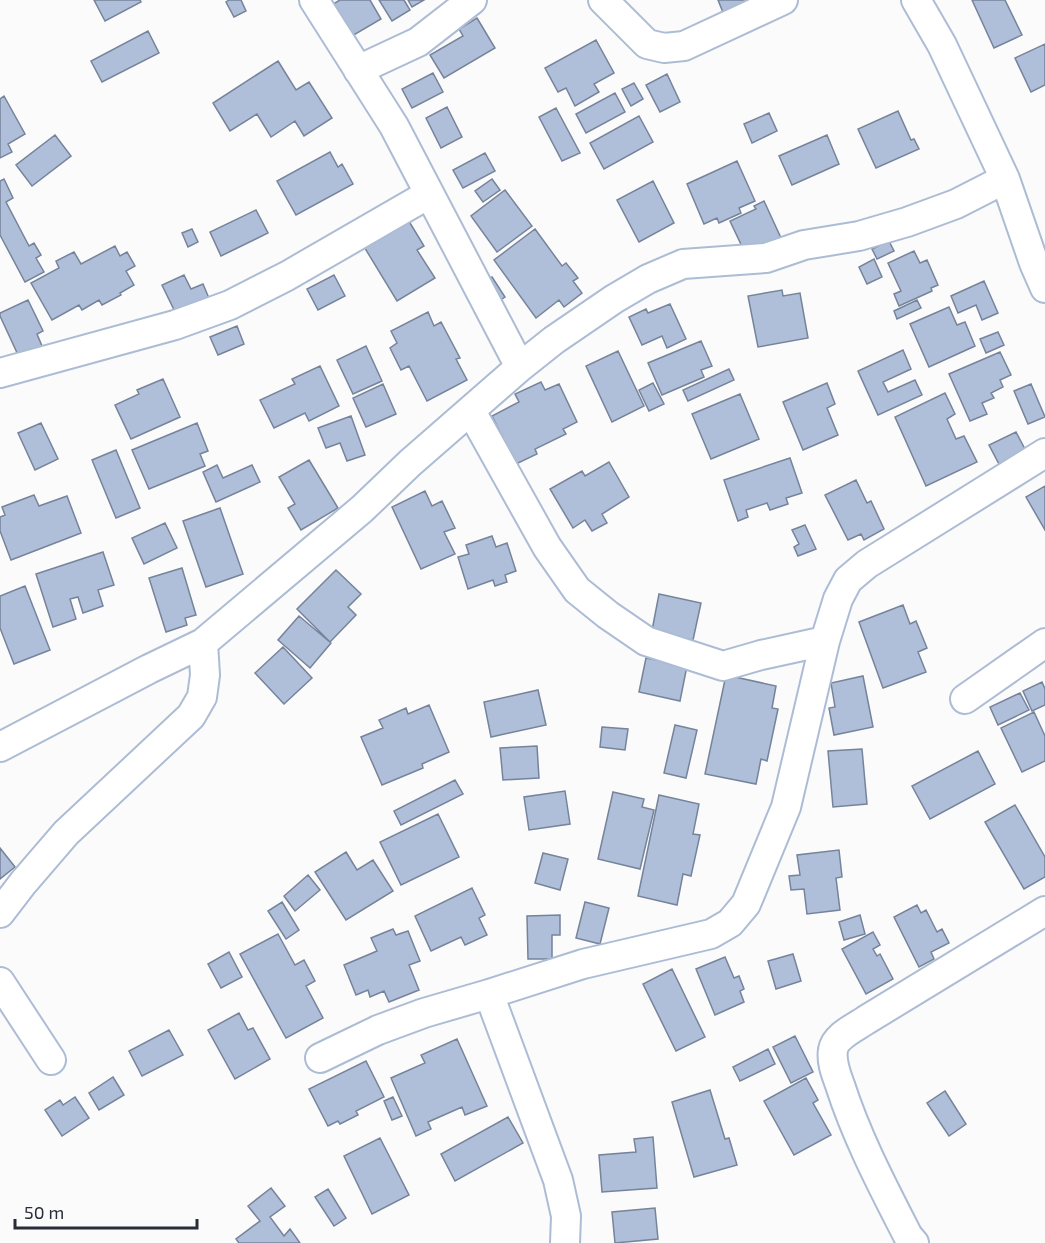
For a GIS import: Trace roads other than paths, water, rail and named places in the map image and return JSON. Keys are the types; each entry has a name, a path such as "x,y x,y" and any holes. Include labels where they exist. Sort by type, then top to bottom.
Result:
{"street":[{"path":"314,0 394,126 520,367"},
{"path":"358,70 418,42 472,0"},
{"path":"603,0 647,44 664,48 684,46 783,0"},
{"path":"916,0 942,45 1005,180 1045,288"},
{"path":"0,747 203,643 362,509 410,463 520,367 554,340 648,279 683,264 766,258 804,245 859,236 956,204 1005,180"},
{"path":"0,373 176,325 230,305 287,276 429,194"},
{"path":"471,411 547,546 577,590 646,641 723,666 825,641"},
{"path":"320,1058 378,1030 424,1013 583,964 711,934 730,923 746,904 786,807 825,641 838,599 849,580 867,564 1045,453"},
{"path":"0,913 66,833 191,716 202,697 205,675 203,643"},
{"path":"965,699 1045,643"},
{"path":"914,1243 908,1236 865,1152 836,1074 833,1047 842,1036 866,1020 1045,911"},
{"path":"0,982 51,1060"},
{"path":"489,994 558,1180 566,1216 565,1243"}]}
